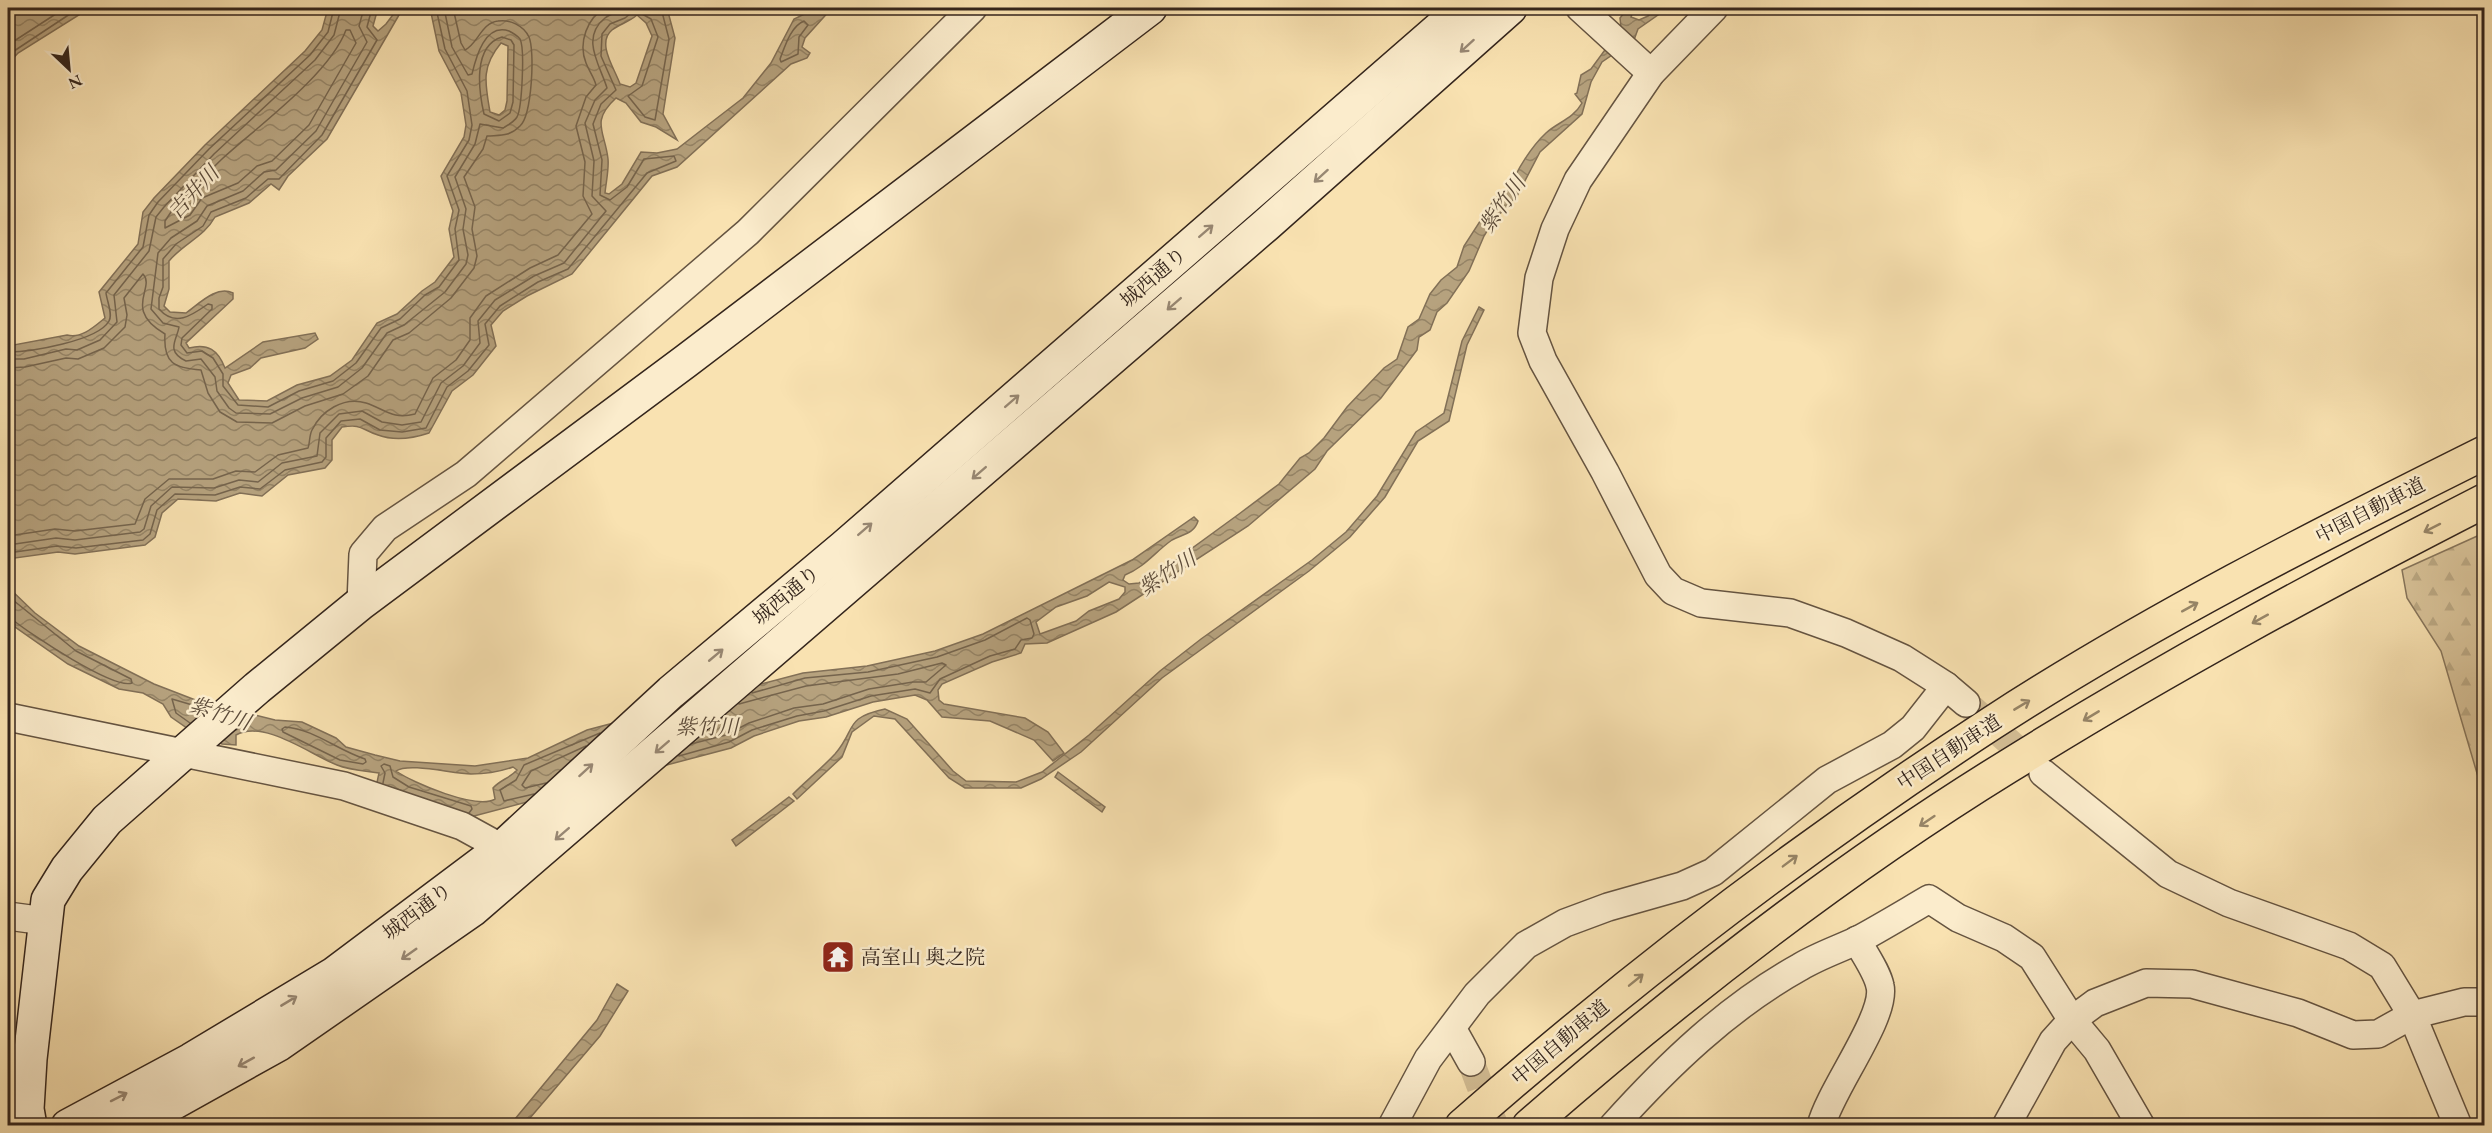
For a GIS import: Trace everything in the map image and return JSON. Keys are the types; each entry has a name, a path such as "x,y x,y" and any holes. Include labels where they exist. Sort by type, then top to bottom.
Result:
{"highway":[{"name":"中国自動車道","path":"1462,1125 1544,1053 1688,937 1824,836 1995,721 2159,624 2314,538 2484,453"},
{"path":"1529,1125 1714,974 1851,873 2005,768 2177,664 2337,576 2484,501"}],"street":[{"path":"362,603 363,554 386,528 466,474 748,232 973,8"},
{"path":"30,1125 27,1109 30,1059 48,900 67,869 107,820 257,688 362,603 677,368 1150,8"},
{"name":"城西通り","path":"132,1125 279,1044 472,910 513,857 543,809 671,692 844,547 1463,8"},
{"name":"城西通り","path":"68,1125 191,1060 334,974 606,795 1248,240 1510,8"},
{"path":"1392,1125 1428,1059 1477,994 1526,945 1565,923 1608,907 1683,886 1713,872 1827,780 1892,745 1956,695 1902,658 1846,633 1790,613 1701,603 1673,591 1658,575 1605,472 1543,361 1532,333 1532,312 1539,278 1555,229 1578,180 1645,68 1714,8"},
{"path":"1587,13 1645,68"},
{"path":"8,717 187,749 344,786 462,826 513,857"},
{"path":"2043,773 2168,874 2229,903 2349,946 2382,966 2412,1015 2458,1125"},
{"path":"1613,1125 1645,1090 1705,1033 1749,999 1800,966 1857,940 1929,899 1958,918 2004,938 2032,957 2072,1020 2097,1050 2141,1125"},
{"path":"8,916 45,921"},
{"path":"1821,1125 1842,1078 1880,1006 1880,986 1857,940"},
{"path":"2006,1125 2053,1041 2072,1020 2095,1003 2146,983 2192,984 2298,1013 2353,1035 2378,1034 2412,1015 2464,1002 2484,1002"},
{"path":"1452,1028 1471,1062"}],"green space":[{"path":"2484,533 2484,797 2441,651 2407,598 2402,570"}],"water":[{"path":"8,8 90,8 18,53 8,64"},
{"name":"吉井川","path":"328,8 378,8 373,26 378,31 398,8 399,15 327,139 288,176 279,190 271,184 249,203 215,217 200,235 169,261 169,289 164,306 170,312 186,313 220,291 233,293 233,299 186,343 189,348 202,346 212,349 225,368 263,342 315,333 318,339 305,348 261,358 250,368 231,375 228,383 239,400 267,401 297,385 330,376 352,360 377,323 397,314 435,282 454,257 449,229 453,211 441,176 464,137 466,125 461,93 439,51 430,8 667,8 675,38 663,114 677,140 656,127 641,122 626,103 616,98 608,106 601,120 608,159 605,193 609,194 622,184 641,152 657,153 677,149 743,98 771,63 794,19 817,8 832,8 805,38 802,47 810,53 807,58 791,64 677,167 652,176 572,274 527,296 503,311 491,325 496,346 473,375 452,391 429,433 391,438 358,427 342,427 332,440 332,460 325,468 288,475 262,496 240,493 216,501 178,499 162,513 155,537 145,545 75,554 58,552 8,559 8,346 77,335 105,318 99,292 138,244 143,212 205,145 305,51 322,30","holes":["637,15 646,23 652,36 636,83 630,87 620,84 608,56 606,42 612,30","501,43 508,46 507,101 505,110 499,115 490,112 486,76 490,60"]},
{"name":"紫竹川","path":"1628,8 1634,8 1631,17 1639,20 1648,16 1656,8 1668,8 1638,29 1634,40 1602,62 1591,82 1582,114 1540,152 1517,196 1493,221 1484,236 1469,271 1447,303 1437,312 1430,330 1419,337 1417,350 1381,398 1327,451 1315,469 1248,526 1116,612 1047,643 1025,644 1021,653 992,662 942,684 938,690 939,700 944,704 1025,718 1048,732 1064,753 1053,761 1034,740 990,721 942,717 927,700 915,695 873,702 826,717 799,721 754,736 731,748 474,816 475,819 375,792 379,773 342,767 273,735 247,731 236,735 236,745 222,744 187,728 171,717 163,704 143,693 119,689 68,664 8,622 8,587 35,613 79,646 154,684 198,701 275,720 302,722 336,738 346,747 400,761 475,766 528,758 587,730 803,673 867,666 935,651 983,634 1132,560 1194,517 1198,521 1194,529 1172,540 1125,575 1123,580 1129,584 1139,583 1162,570 1279,484 1300,458 1309,453 1324,438 1347,407 1384,368 1397,359 1408,327 1419,319 1430,294 1441,280 1457,267 1464,246 1495,198 1511,188 1520,166 1541,138 1574,113 1582,103 1575,94 1581,75 1591,69 1621,28 1620,18","holes":["1109,582 1125,587 1125,592 1119,599 1089,611 1076,621 1040,634 1036,622 1056,607 1087,596","513,767 517,770 493,788 495,799 486,801 474,801 445,794 396,771 421,768 477,774"]},
{"path":"1479,307 1484,310 1467,345 1449,421 1418,441 1385,497 1350,537 1309,571 1162,678 1081,752 1041,779 1021,788 965,788 949,778 895,719 874,716 852,732 842,757 797,799 793,794 835,754 857,721 872,712 885,709 907,719 953,771 966,781 1016,782 1042,772 1089,735 1160,671 1312,560 1346,532 1377,496 1416,432 1444,413 1462,341"},
{"path":"1058,772 1105,807 1102,812 1055,777"},
{"path":"789,797 794,801 736,846 732,840"},
{"path":"617,984 628,991 600,1036 524,1125 510,1125 597,1020"}],"tunnel":[{"path":"1966,703 2038,768"},
{"path":"1471,1062 1495,1126"}],"place":[{"name":"高室山 奥之院","path":"838,957"}]}
